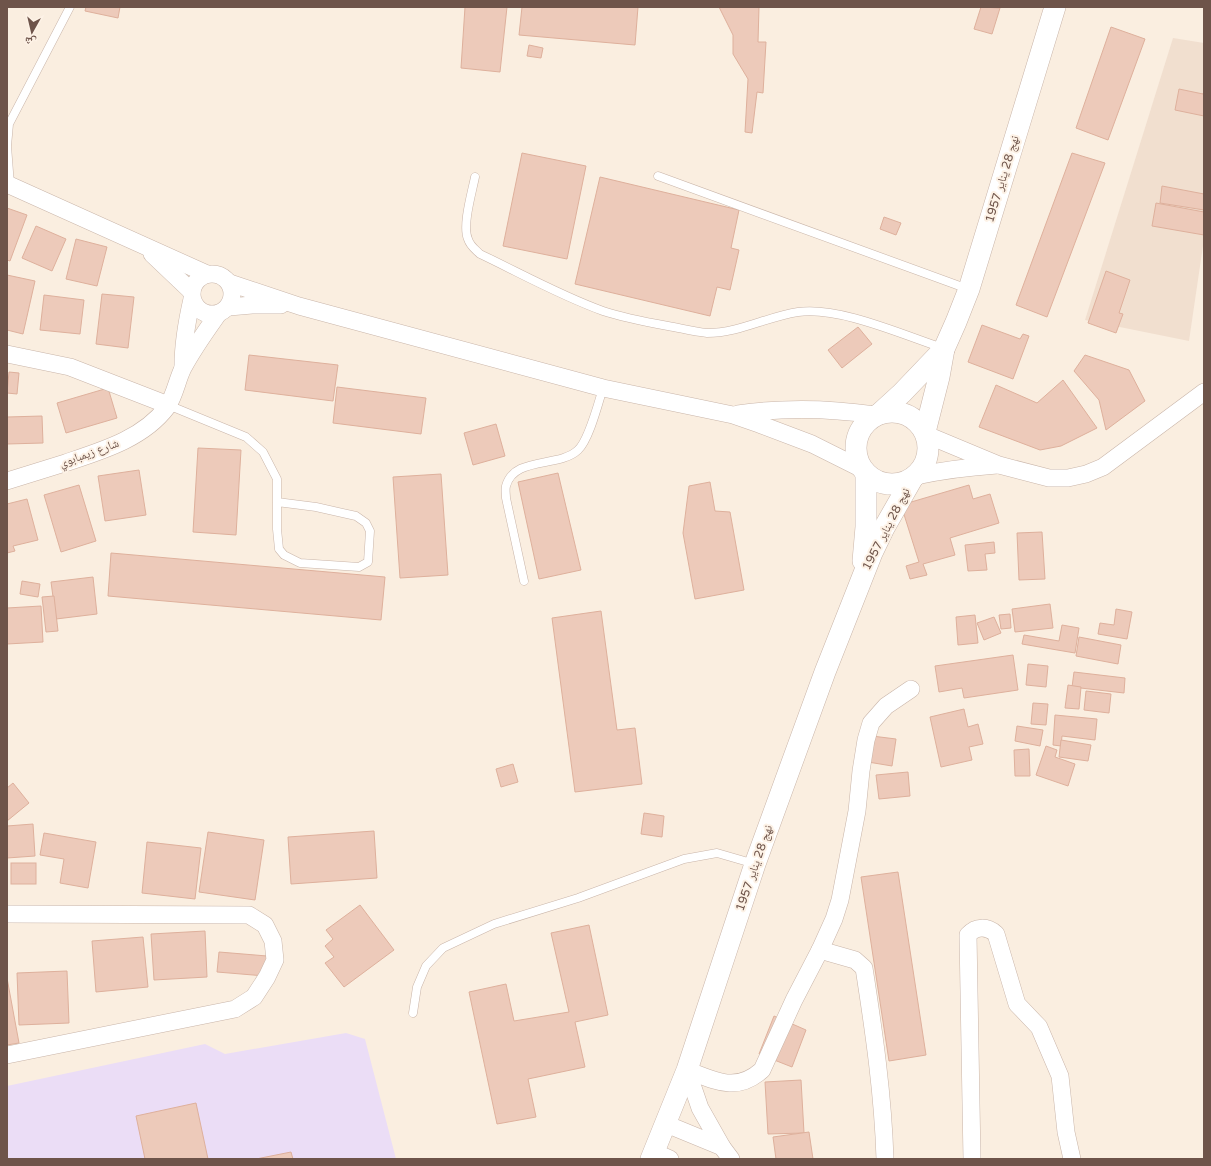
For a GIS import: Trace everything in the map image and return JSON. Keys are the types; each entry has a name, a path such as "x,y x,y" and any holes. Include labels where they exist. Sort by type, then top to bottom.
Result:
{"street":[{"name":"نهج 28 يناير 1957","path":"926,433 944,349 969,289 1055,7"},
{"path":"9,185 207,274 220,275 230,283 299,306 603,388 733,415 812,444 864,472 877,481 888,484 901,483 914,477 943,470 971,466 999,465"},
{"path":"141,245 192,295"},
{"path":"207,274 202,276 195,283 192,295 194,305 205,313 224,311 252,305 299,306"},
{"path":"224,311 232,297 233,292 230,283"},
{"name":"شارع زيمبابوي","path":"183,369 186,329 192,295"},
{"name":"شارع زيمبابوي","path":"10,480 107,449 140,432 157,418 168,405 183,369 195,348 224,311"},
{"name":"نهج 28 يناير 1957","path":"877,414 902,393 944,349"},
{"path":"7,354 70,367 168,405"},
{"path":"926,433 999,465 1049,478 1068,478 1086,474 1103,467 1204,392"},
{"path":"733,415 790,409 832,410 877,414 892,411 906,414 917,421 926,433 929,446 928,457 923,468 914,477"},
{"path":"864,472 858,461 855,450 856,440 860,430 877,414"},
{"name":"نهج 28 يناير 1957","path":"861,579 866,527 864,472"},
{"name":"نهج 28 يناير 1957","path":"658,1157 666,1124 687,1070 755,864 791,764 861,579 884,528 914,477"},
{"path":"687,1070 723,1083 740,1082 756,1075 762,1070 794,1000 820,950 840,900 857,811 866,740 871,723 886,706 911,689"},
{"path":"7,914 249,915 265,925 273,941 275,960 268,978 254,997 235,1009 7,1055"},
{"path":"972,1159 968,935 974,930 982,927 990,929 996,934 1017,1004 1039,1027 1060,1076 1066,1132 1072,1159"},
{"path":"820,950 855,960 864,968 878,1061 884,1121 885,1159"},
{"path":"687,1070 700,1108 726,1153"},
{"path":"666,1124 726,1153"}],"lane":[{"path":"9,185 7,146 9,124 70,7"},
{"path":"658,176 969,289"},
{"path":"475,177 465,228 467,238 472,247 480,254 571,297 603,310 632,319 706,333 725,332 775,316 800,312 827,312 859,319 944,349"},
{"path":"524,580 506,498 506,486 512,475 523,467 560,460 570,456 578,450 584,443 603,388"},
{"path":"168,405 246,437 263,452 277,479 277,502 279,549 284,555 300,563 359,567 368,562 370,531 366,523 356,516 316,507 277,502"},
{"path":"412,1013 417,987 426,966 443,948 494,924 578,898 684,859 717,853 755,864"}],"shaded area":[{"path":"1173,38 1204,43 1204,239 1189,341 1085,320"},
{"path":"346,1033 365,1039 396,1159 7,1159 7,1086 205,1044 225,1054"}],"building":[{"path":"86,7 120,7 118,18 85,11"},
{"path":"465,7 507,7 500,72 461,68"},
{"path":"522,7 638,7 635,45 519,35"},
{"path":"719,7 759,7 758,42 766,42 763,93 757,92 752,133 745,132 748,79 733,54 733,35"},
{"path":"981,7 1000,8 992,34 974,29"},
{"path":"1111,27 1145,39 1108,140 1076,128"},
{"path":"529,45 543,48 541,58 527,56"},
{"path":"1179,89 1203,94 1204,91 1204,116 1175,110"},
{"path":"522,153 586,166 567,259 503,246"},
{"path":"1072,153 1105,163 1047,317 1016,305"},
{"path":"600,177 739,210 731,248 739,250 730,290 717,287 710,316 575,284"},
{"path":"1162,186 1204,194 1204,210 1160,203"},
{"path":"1156,203 1204,212 1204,235 1152,226"},
{"path":"7,208 27,215 10,261 7,260"},
{"path":"884,217 901,223 896,235 880,229"},
{"path":"36,226 66,239 52,271 22,258"},
{"path":"76,239 107,247 97,286 66,279"},
{"path":"1106,271 1130,280 1119,313 1123,314 1116,333 1088,323"},
{"path":"7,275 35,281 23,334 7,330"},
{"path":"102,294 134,297 128,348 96,344"},
{"path":"44,295 84,300 80,334 40,330"},
{"path":"982,325 1020,339 1023,334 1029,336 1013,379 968,362"},
{"path":"858,327 872,344 842,368 828,350"},
{"path":"249,355 338,365 333,401 245,390"},
{"path":"1085,355 1129,370 1145,401 1106,430 1099,400 1074,371"},
{"path":"9,372 19,373 17,394 7,393"},
{"path":"1063,380 1097,428 1061,446 1040,450 979,427 996,385 1037,403"},
{"path":"337,387 426,398 421,434 333,423"},
{"path":"108,388 117,418 66,433 57,403"},
{"path":"42,416 43,443 7,444 7,417"},
{"path":"496,424 505,456 473,465 464,433"},
{"path":"198,448 241,450 236,535 193,532"},
{"path":"139,470 146,515 105,521 98,476"},
{"path":"558,473 581,570 539,579 518,482"},
{"path":"441,474 448,575 400,578 393,477"},
{"path":"710,482 715,511 730,512 744,590 695,599 683,533 689,486"},
{"path":"79,485 96,541 61,552 44,495"},
{"path":"969,485 973,499 990,494 999,523 950,538 955,555 923,564 927,575 910,579 906,566 919,562 901,505"},
{"path":"27,499 38,540 13,546 15,551 7,553 7,504"},
{"path":"1042,532 1045,579 1019,580 1017,533"},
{"path":"994,542 995,553 985,554 987,570 968,571 965,545"},
{"path":"111,553 385,577 381,620 108,596"},
{"path":"93,577 97,614 56,619 51,582"},
{"path":"22,581 40,584 38,597 20,594"},
{"path":"54,596 58,631 46,632 42,597"},
{"path":"1050,604 1053,628 1015,632 1012,609"},
{"path":"41,606 43,642 7,644 7,608"},
{"path":"1116,609 1132,612 1127,639 1098,634 1100,623 1114,625"},
{"path":"601,611 617,730 635,728 642,784 575,792 552,618"},
{"path":"1010,614 1011,628 1001,629 999,615"},
{"path":"975,615 978,643 958,645 956,617"},
{"path":"994,617 1001,633 984,640 977,623"},
{"path":"1062,625 1079,628 1075,653 1022,644 1024,635 1059,641"},
{"path":"1079,637 1121,645 1118,664 1076,656"},
{"path":"1013,655 1018,690 964,698 962,688 939,692 935,666"},
{"path":"1028,664 1048,666 1046,687 1026,685"},
{"path":"1074,672 1125,678 1124,693 1072,687"},
{"path":"1068,685 1081,687 1079,709 1065,708"},
{"path":"1086,691 1111,694 1109,713 1084,710"},
{"path":"1033,703 1048,704 1046,725 1031,724"},
{"path":"964,709 968,727 978,724 983,744 969,747 972,760 941,767 930,717"},
{"path":"1055,715 1097,719 1095,740 1062,736 1061,746 1053,745"},
{"path":"1017,726 1043,730 1040,746 1015,741"},
{"path":"872,736 896,739 892,766 868,762"},
{"path":"1061,740 1091,745 1088,761 1059,757"},
{"path":"1046,746 1057,750 1055,757 1075,764 1068,786 1036,775"},
{"path":"1029,749 1030,776 1015,776 1014,750"},
{"path":"513,764 518,782 501,787 496,769"},
{"path":"908,772 910,796 879,799 876,775"},
{"path":"13,783 29,803 7,821 7,788"},
{"path":"644,813 664,816 662,837 641,834"},
{"path":"33,824 35,856 7,858 7,826"},
{"path":"374,831 377,878 291,884 288,837"},
{"path":"208,832 264,840 255,900 199,892"},
{"path":"44,833 96,842 88,888 60,883 64,859 40,855"},
{"path":"147,842 201,848 195,899 142,893"},
{"path":"11,863 36,863 36,884 11,884"},
{"path":"898,872 926,1055 889,1061 861,877"},
{"path":"360,905 394,950 344,987 325,963 334,957 325,946 333,939 326,930"},
{"path":"589,925 608,1015 575,1022 585,1067 528,1079 536,1117 497,1124 469,992 506,984 514,1021 569,1012 551,933"},
{"path":"205,931 207,977 154,980 151,934"},
{"path":"143,937 148,987 96,992 92,941"},
{"path":"219,952 267,956 265,976 217,972"},
{"path":"67,971 69,1023 19,1025 17,973"},
{"path":"7,978 19,1043 7,1045"},
{"path":"774,1016 806,1030 792,1067 759,1054"},
{"path":"801,1080 804,1133 768,1134 765,1082"},
{"path":"196,1103 208,1159 145,1159 136,1116"},
{"path":"809,1132 813,1159 776,1159 773,1137"},
{"path":"291,1152 293,1159 256,1159"}]}
